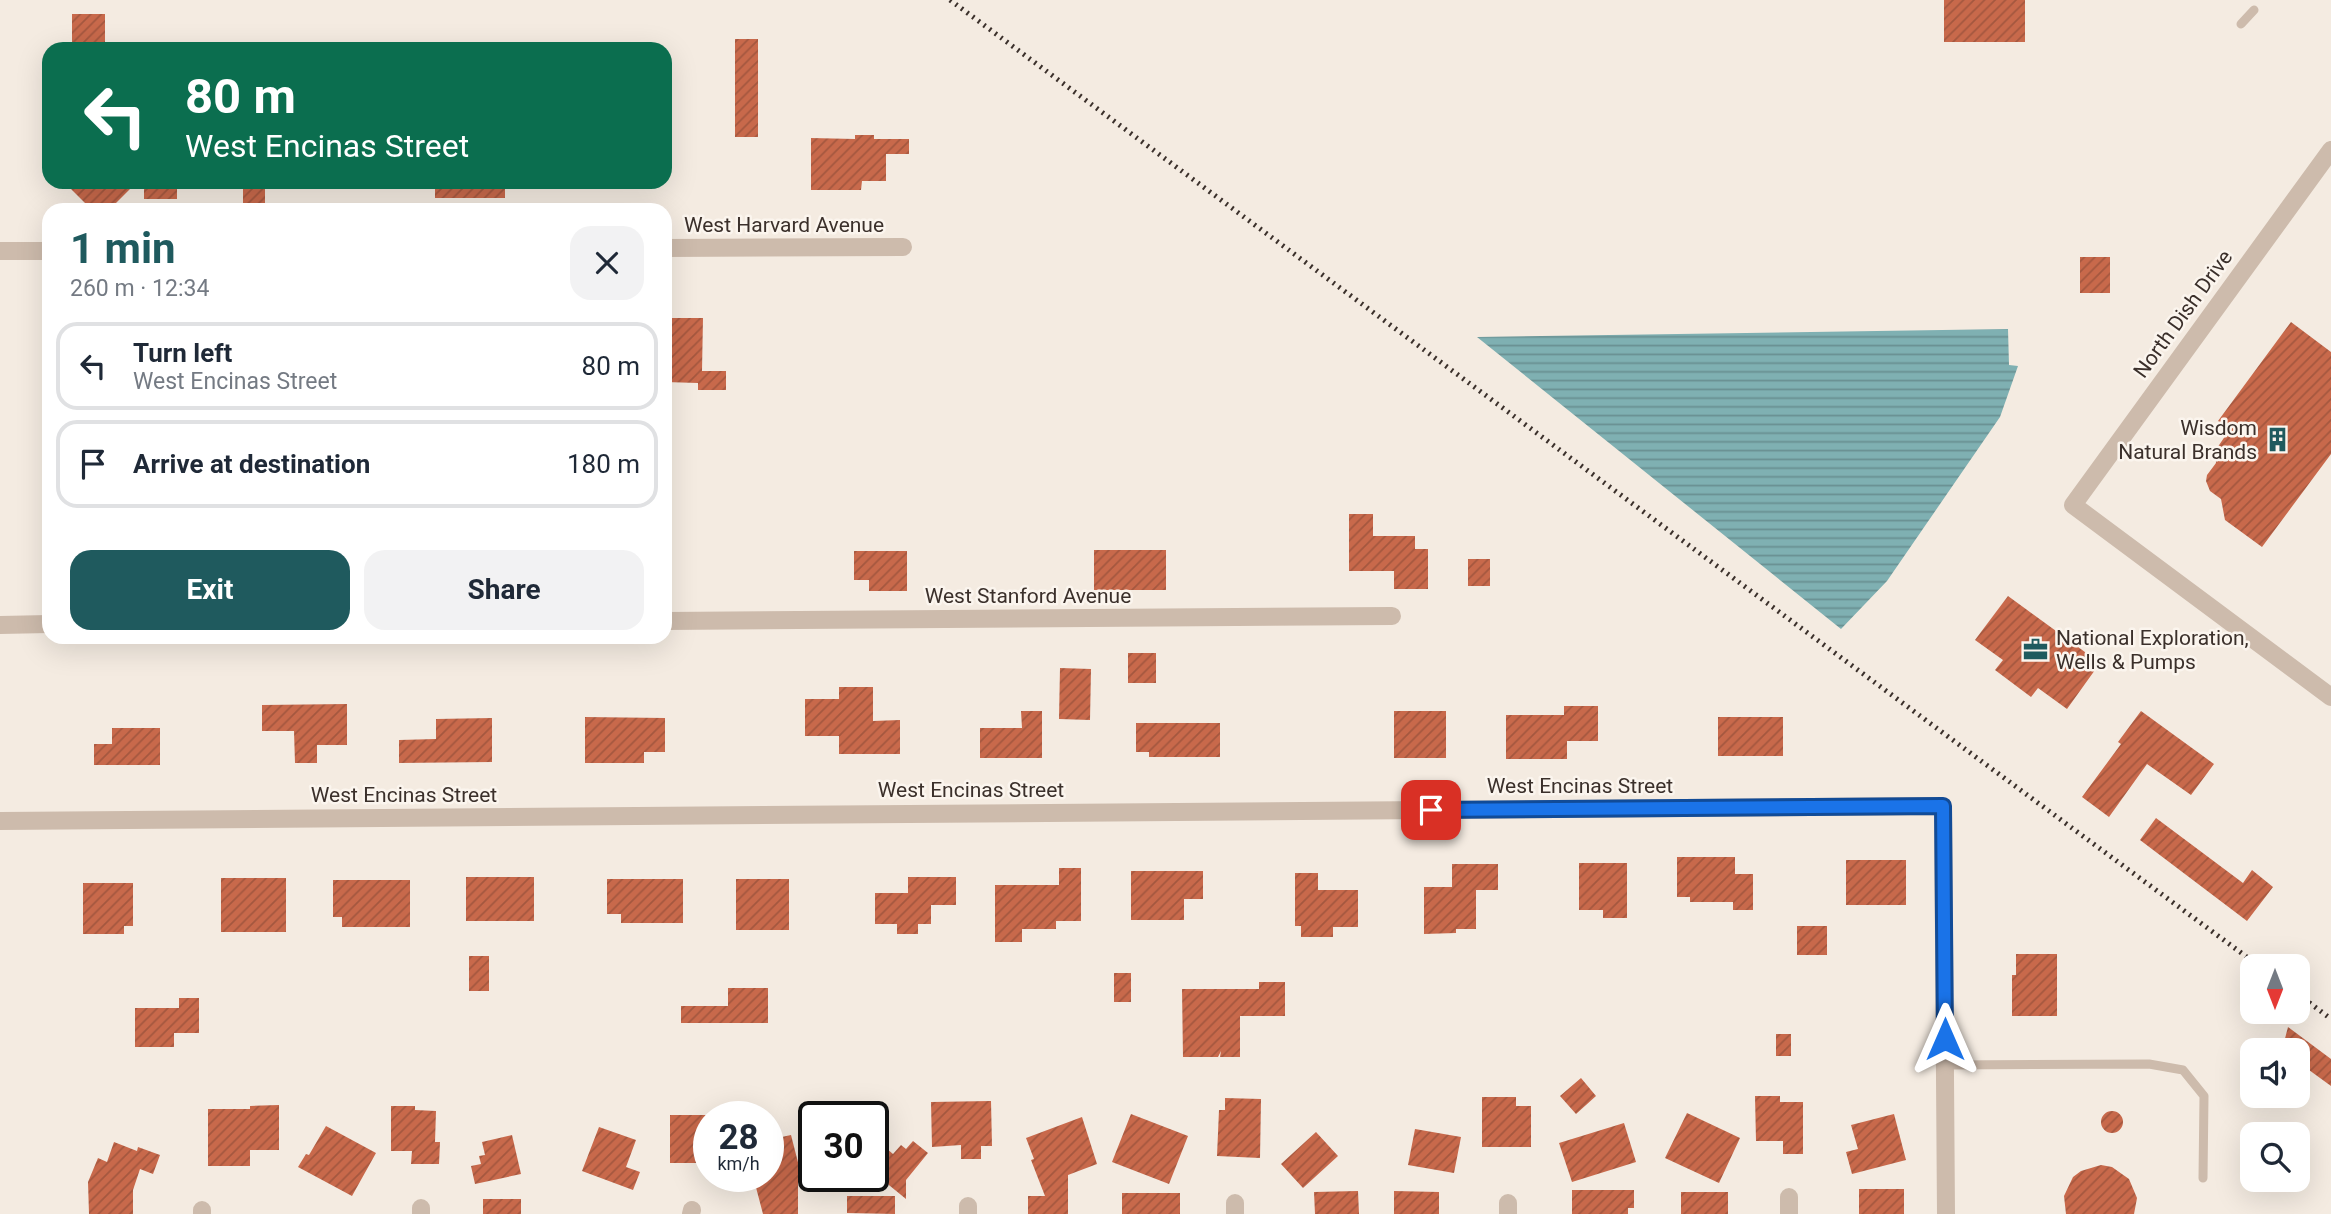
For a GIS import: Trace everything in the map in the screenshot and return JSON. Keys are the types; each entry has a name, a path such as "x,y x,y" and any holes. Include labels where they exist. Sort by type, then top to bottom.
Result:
{"street":[{"name":"North Dish Drive","path":"2331,150 2073,505 2331,697"},
{"name":"West Harvard Avenue","path":"672,248 903,247"},
{"path":"0,251 42,251"},
{"name":"West Stanford Avenue","path":"672,621 1392,616"},
{"path":"0,625 42,624"},
{"name":"West Encinas Street","path":"0,821 1943,806 1945,1065"},
{"path":"1945,1065 1946,1214"}],"lane":[{"path":"2241,24 2254,10"},
{"path":"1945,1065 2149,1064 2183,1070 2204,1096 2203,1178"}],"water":[{"path":"2008,329 2009,365 2018,366 2000,417 1887,581 1841,629 1477,337"}],"building":[{"path":"1944,0 2025,0 2025,42 1944,42"},
{"path":"72,14 105,14 105,42 72,42"},
{"path":"735,39 758,39 758,137 735,137"},
{"path":"855,135 874,135 874,139 909,139 909,154 886,154 886,181 862,181 861,190 811,190 811,138 855,139"},
{"path":"71,189 130,189 116,203 85,203"},
{"path":"144,189 177,189 177,199 144,199"},
{"path":"243,189 265,189 265,203 243,203"},
{"path":"435,189 505,189 505,198 435,198"},
{"path":"2080,257 2110,257 2110,293 2080,293"},
{"path":"672,318 703,318 702,371 726,371 726,390 698,390 698,383 672,382"},
{"name":"Wisdom Natural Brands","path":"2291,322 2331,352 2331,454 2262,547 2225,520 2221,499 2210,491 2206,481 2216,463 2215,451 2230,429 2218,421"},
{"path":"1349,514 1373,514 1373,536 1415,536 1415,549 1428,549 1428,589 1394,589 1394,571 1349,571"},
{"path":"1094,550 1166,550 1166,590 1094,590"},
{"path":"854,551 907,551 907,591 869,591 869,580 854,580"},
{"path":"1468,559 1490,559 1490,586 1468,586"},
{"name":"National Exploration, Wells & Pumps","path":"2008,596 2100,663 2067,709 2038,688 2031,697 1995,670 2003,660 1975,640"},
{"path":"1128,653 1156,653 1156,683 1128,683"},
{"path":"1060,668 1091,669 1090,720 1059,719"},
{"path":"839,687 873,687 873,721 900,720 900,754 839,754 839,736 805,736 805,699 839,699"},
{"path":"347,704 347,745 317,745 317,763 295,763 294,731 262,731 262,705"},
{"path":"1564,706 1598,706 1598,741 1567,741 1567,759 1506,759 1506,715 1564,715"},
{"path":"1021,711 1042,711 1042,758 980,758 980,728 1022,728"},
{"path":"1394,711 1446,711 1446,758 1394,758"},
{"path":"2141,711 2214,764 2191,795 2147,764 2109,817 2082,797 2121,744 2118,742"},
{"path":"585,717 665,718 665,752 644,752 644,763 585,763"},
{"path":"1718,717 1783,717 1783,756 1718,756"},
{"path":"492,718 492,762 399,763 399,740 436,739 436,719"},
{"path":"1136,723 1220,723 1220,757 1149,757 1149,752 1136,752"},
{"path":"112,728 160,728 160,765 94,765 94,744 112,744"},
{"path":"2156,818 2243,883 2252,870 2273,887 2247,921 2140,840"},
{"path":"1677,857 1735,857 1735,874 1753,874 1753,910 1733,910 1733,902 1690,902 1690,897 1677,897"},
{"path":"1846,860 1906,860 1906,905 1846,905"},
{"path":"1579,863 1627,863 1627,918 1603,918 1603,910 1579,910"},
{"path":"1452,864 1498,864 1498,890 1476,890 1476,929 1424,934 1424,887 1452,887"},
{"path":"1059,868 1081,868 1081,921 1056,921 1056,929 1022,929 1022,942 995,942 995,885 1059,885"},
{"path":"1131,871 1203,871 1203,899 1184,899 1184,920 1131,920"},
{"path":"1295,873 1318,873 1318,890 1358,890 1358,927 1333,927 1333,937 1301,937 1301,926 1295,926"},
{"path":"466,877 534,877 534,921 466,921"},
{"path":"908,877 956,877 956,905 931,905 931,924 918,924 918,934 897,934 897,924 875,924 875,893 908,893"},
{"path":"221,878 286,878 286,932 221,932"},
{"path":"607,879 683,879 683,923 621,923 621,914 607,914"},
{"path":"736,879 789,879 789,930 736,930"},
{"path":"333,880 410,880 410,927 342,927 342,917 333,917"},
{"path":"83,883 133,883 133,926 124,926 124,934 83,934"},
{"path":"1797,926 1827,926 1827,955 1797,955"},
{"path":"2016,954 2057,954 2057,1016 2012,1016 2012,975 2016,975"},
{"path":"469,956 489,956 489,991 469,991"},
{"path":"1114,973 1131,973 1131,1002 1114,1002"},
{"path":"1259,982 1285,982 1285,1016 1240,1016 1240,1057 1220,1057 1221,1051 1218,1057 1183,1057 1182,989 1259,989"},
{"path":"728,988 768,988 768,1023 681,1023 681,1006 728,1006"},
{"path":"179,998 199,998 199,1033 174,1033 174,1047 135,1047 135,1008 179,1008"},
{"path":"2288,1027 2303,1038 2285,1038"},
{"path":"1776,1034 1791,1034 1791,1056 1776,1056"},
{"path":"2310,1043 2331,1059 2331,1086 2310,1071"},
{"path":"1581,1078 1596,1096 1576,1114 1560,1096"},
{"path":"1755,1096 1780,1096 1780,1102 1803,1102 1803,1154 1783,1154 1783,1141 1756,1141"},
{"path":"1482,1097 1516,1097 1516,1106 1531,1106 1531,1147 1482,1147"},
{"path":"1225,1098 1261,1099 1260,1158 1217,1156 1219,1110 1225,1110"},
{"path":"991,1101 992,1146 981,1146 981,1159 961,1159 961,1145 932,1147 931,1102"},
{"path":"279,1105 279,1150 250,1150 250,1166 208,1166 208,1109 250,1109 250,1106"},
{"path":"391,1106 415,1106 415,1110 436,1111 435,1142 440,1142 439,1164 411,1164 412,1151 391,1151"},
{"path":"2112,1111 2120,1114 2123,1122 2120,1130 2112,1133 2104,1130 2101,1122 2104,1114"},
{"path":"1687,1113 1740,1138 1719,1183 1665,1158"},
{"path":"1131,1114 1188,1136 1169,1184 1112,1162"},
{"path":"1894,1114 1906,1160 1852,1174 1846,1152 1858,1149 1851,1125"},
{"path":"670,1115 693,1115 693,1163 670,1163"},
{"path":"1082,1117 1097,1164 1068,1175 1068,1214 1028,1214 1028,1196 1045,1196 1026,1138"},
{"path":"1624,1123 1636,1162 1572,1182 1559,1143"},
{"path":"326,1126 376,1153 352,1196 298,1167 306,1154 309,1155"},
{"path":"599,1127 636,1140 626,1167 640,1172 633,1190 582,1171"},
{"path":"1415,1129 1461,1137 1454,1173 1408,1165"},
{"path":"1316,1132 1338,1156 1303,1188 1281,1164"},
{"path":"512,1135 521,1174 475,1184 471,1166 481,1164 479,1156 485,1155 482,1142"},
{"path":"791,1135 798,1162 798,1214 763,1214 757,1192 784,1192 784,1137"},
{"path":"913,1141 928,1153 906,1180 906,1199 889,1185 889,1151 893,1154 901,1145 906,1149"},
{"path":"114,1142 137,1151 138,1147 160,1155 153,1174 140,1169 133,1190 133,1214 89,1214 88,1182 98,1158 107,1162"},
{"path":"2101,1165 2112,1167 2129,1179 2137,1198 2134,1214 2066,1214 2064,1196 2073,1177 2081,1171"},
{"path":"1859,1189 1904,1189 1904,1214 1859,1214"},
{"path":"1572,1190 1634,1190 1634,1208 1628,1208 1628,1214 1572,1214"},
{"path":"1358,1191 1359,1214 1315,1214 1314,1192"},
{"path":"1394,1191 1439,1192 1439,1214 1394,1214"},
{"path":"1681,1192 1728,1192 1728,1214 1681,1214"},
{"path":"1122,1193 1180,1193 1180,1214 1122,1214"},
{"path":"847,1196 895,1196 895,1214 847,1213"},
{"path":"483,1199 521,1199 521,1214 483,1214"}],"railway":[{"path":"950,0 2243,954"},
{"path":"2310,1003 2331,1019"}],"place":[{"name":"Wisdom Natural Brands","path":"2277,440"},
{"name":"National Exploration, Wells & Pumps","path":"2036,650"}],"route":[{"path":"1431,810 1943,806 1945,1039"}]}
